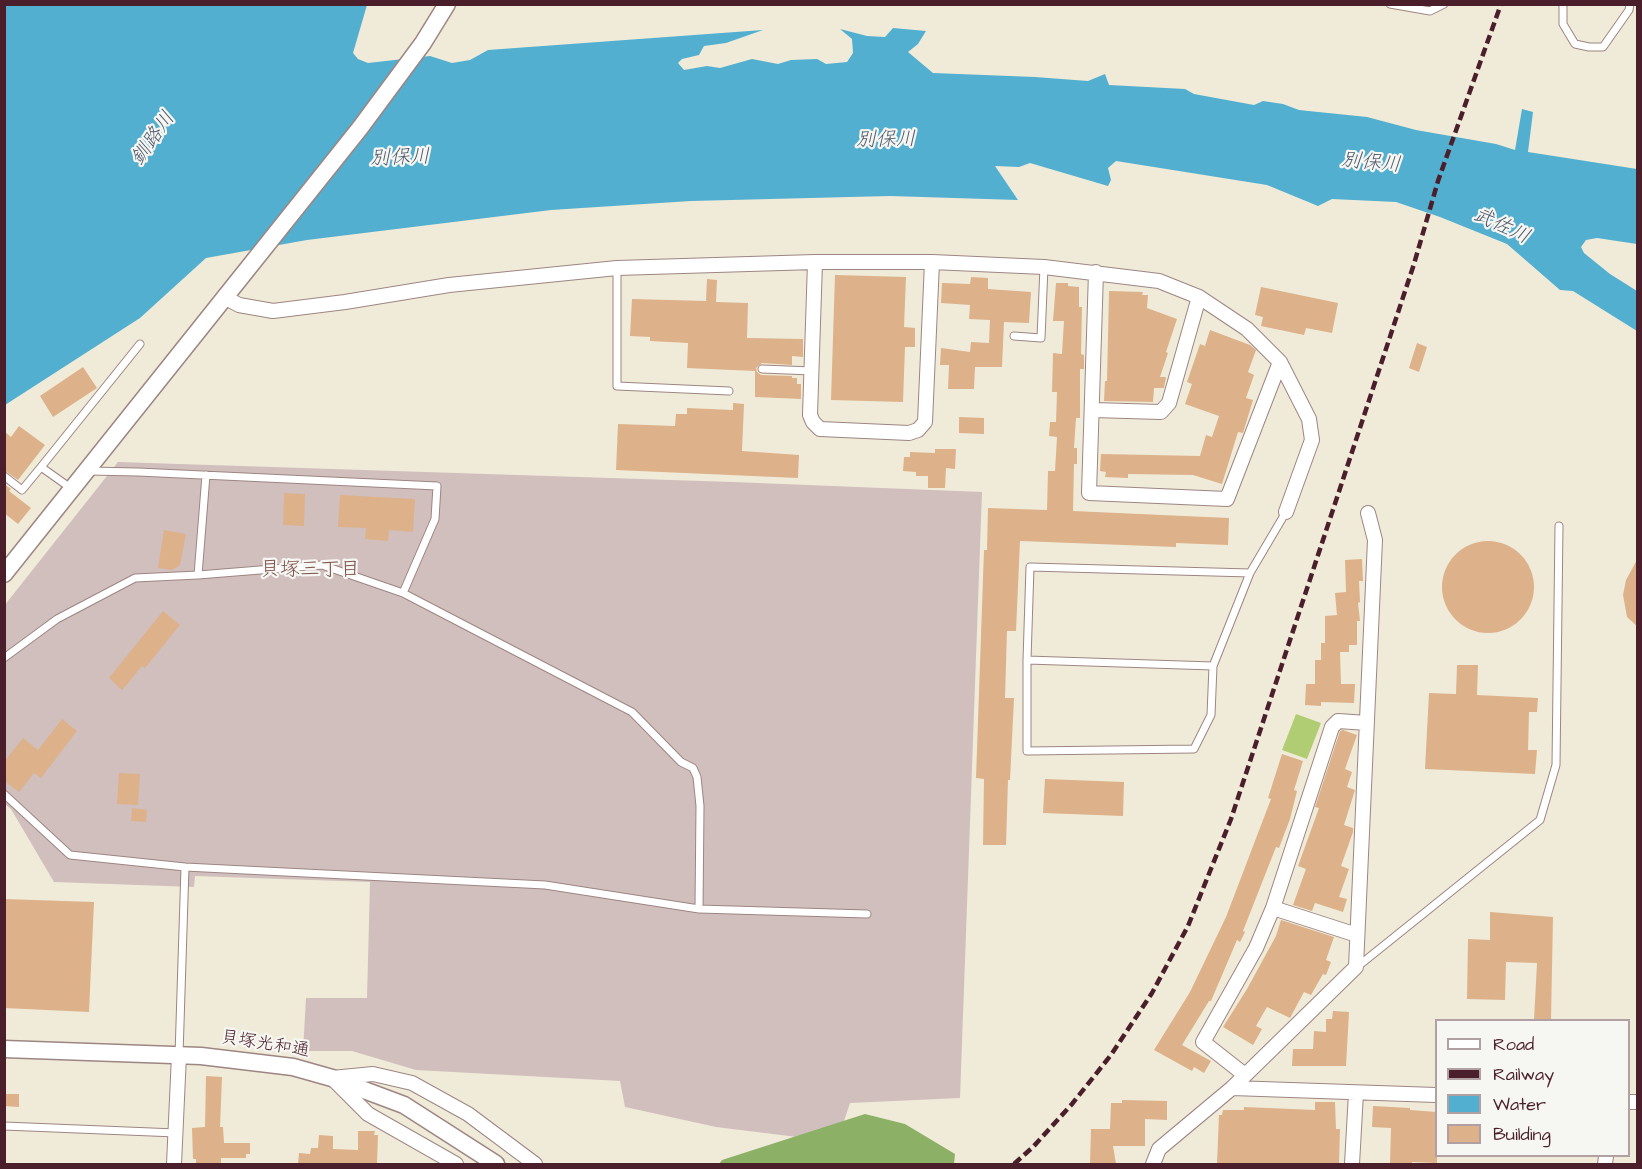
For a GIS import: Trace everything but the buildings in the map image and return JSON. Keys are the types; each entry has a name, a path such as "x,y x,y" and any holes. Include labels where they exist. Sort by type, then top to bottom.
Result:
{"street":[{"path":"4,574 360,128 423,42 447,4"},
{"path":"224,297 239,305 273,311 449,285 617,268 815,262 932,262 1044,267 1159,281 1199,297 1248,329 1280,362 1309,419 1312,440 1286,512"},
{"path":"815,262 810,415 813,422 820,429 909,433 918,430 925,422 932,262"},
{"path":"1096,272 1089,493 1227,499 1280,362"},
{"path":"1093,410 1161,412 1168,403 1199,297"},
{"path":"1154,1164 1159,1149 1232,1088 1356,968 1375,540 1368,513"},
{"path":"1245,1075 1203,1042 1256,948 1273,908 1332,727 1338,721 1367,723"},
{"path":"1273,908 1357,935"},
{"name":"貝塚光和通","path":"4,1049 201,1056 293,1067 332,1078 404,1105 496,1164"},
{"path":"174,1164 179,1055"},
{"path":"332,1078 373,1074 412,1083 468,1114 535,1164"},
{"path":"332,1078 368,1114 456,1164"},
{"path":"1232,1088 1435,1095"},
{"path":"1352,1164 1356,1093"}],"lane":[{"path":"1390,4 1430,11 1444,4"},
{"path":"1563,4 1563,24 1575,44 1603,47 1629,10 1629,4"},
{"path":"1014,336 1041,338 1044,267"},
{"path":"617,268 617,386 729,391"},
{"path":"4,476 22,490 140,344"},
{"path":"762,369 812,371"},
{"path":"41,467 73,490"},
{"path":"88,471 437,486 435,519 403,593"},
{"path":"198,575 206,475"},
{"path":"1250,573 1030,567 1027,751 1194,749 1211,715 1213,666 1250,573 1286,512"},
{"path":"1356,968 1540,820 1556,765 1559,526"},
{"path":"4,658 57,619 135,578 322,565 403,593 632,712 681,762 693,768 697,777 700,806 699,909"},
{"path":"1027,660 1213,666"},
{"path":"4,794 70,855 185,867 545,885 699,909 867,914"},
{"path":"179,1055 185,867"},
{"path":"4,1126 176,1133"}],"shaded area":[{"path":"118,462 982,492 960,1098 850,1103 841,1130 805,1138 716,1127 625,1107 620,1081 416,1070 352,1051 303,1051 306,998 367,998 370,882 195,876 194,887 54,882 11,809 5,804 4,606"}],"green space":[{"path":"1296,714 1321,723 1307,759 1282,750"},
{"path":"865,1114 905,1124 955,1154 954,1164 719,1164 722,1160"}],"water":[{"path":"5,5 367,5 353,53 358,59 368,63 430,56 452,63 470,60 488,50 763,30 726,43 704,46 699,55 682,59 678,63 684,70 707,66 720,68 752,59 778,64 791,60 817,59 826,64 847,62 853,53 852,39 840,29 867,36 885,37 893,28 926,31 918,44 908,52 933,73 1088,81 1105,74 1109,85 1185,89 1194,94 1254,105 1263,101 1283,104 1299,110 1367,117 1416,130 1496,144 1515,150 1522,109 1533,112 1528,152 1637,169 1637,244 1597,238 1586,240 1581,247 1584,253 1610,274 1637,291 1637,331 1573,291 1560,290 1507,244 1396,202 1332,199 1318,206 1267,185 1116,161 1108,168 1111,180 1108,186 1030,163 1019,167 995,166 1018,200 890,196 691,201 551,210 307,240 206,258 140,318 5,405"}],"railway":[{"path":"1014,1164 1033,1147 1072,1104 1111,1055 1152,993 1188,926 1231,819 1414,264 1438,181 1501,4"}],"district":[{"name":"貝塚三丁目","path":"310,571"}],"water label":[{"name":"釧路川","path":"154,139"},
{"name":"別保川","path":"886,141"},
{"name":"別保川","path":"400,159"},
{"name":"別保川","path":"1371,164"},
{"name":"武佐川","path":"1501,227"}]}
